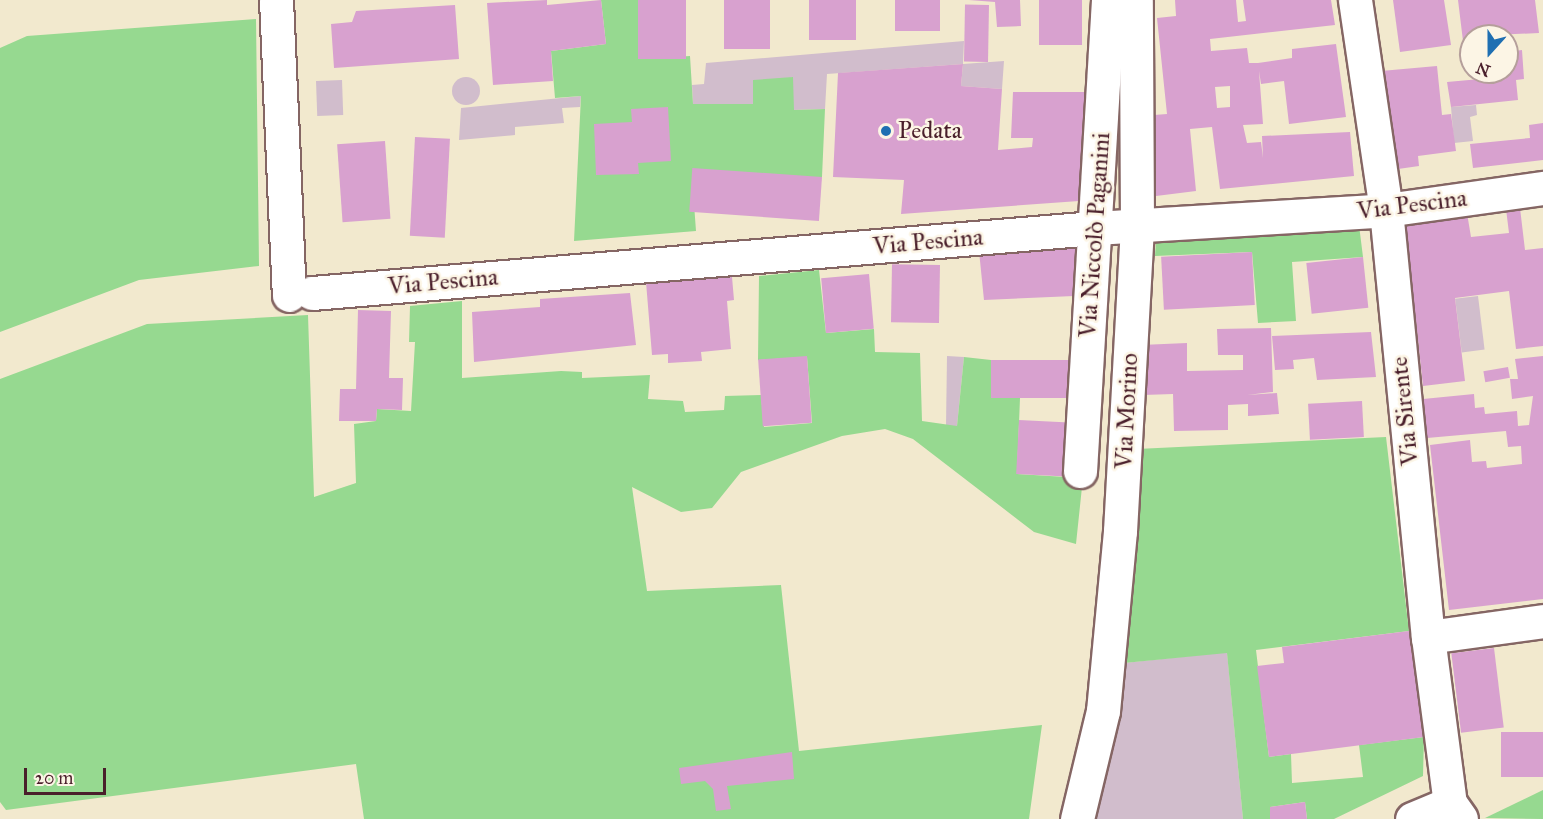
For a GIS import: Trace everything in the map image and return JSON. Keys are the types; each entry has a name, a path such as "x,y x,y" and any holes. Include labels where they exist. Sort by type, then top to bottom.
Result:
{"street":[{"name":"Via Pescina","path":"276,0 301,294 1095,228 1386,210 1543,188"},
{"name":"Via Niccolò Paganini","path":"1080,471 1108,0"},
{"name":"Via Morino","path":"1077,819 1103,711 1120,531 1137,225 1136,0"},
{"name":"Via Sirente","path":"1355,0 1386,210 1428,637 1455,811"},
{"path":"1428,637 1543,621"},
{"path":"1412,819 1455,811"}],"shaded area":[{"path":"964,41 963,64 827,74 825,109 793,110 792,77 754,104 693,104 692,85 704,84 706,63"},
{"path":"1004,61 1002,89 961,86 963,64"},
{"path":"466,77 476,81 480,91 476,101 466,105 456,101 452,91 456,81"},
{"path":"342,80 343,115 317,116 316,81"},
{"path":"581,96 580,107 562,108 564,123 515,127 515,135 459,140 461,108"},
{"path":"1476,105 1477,115 1470,117 1473,141 1454,143 1451,107"},
{"path":"1478,296 1485,350 1462,352 1455,299"},
{"path":"947,356 964,357 957,426 946,426"},
{"path":"1227,652 1243,819 1096,819 1124,663"}],"green space":[{"path":"601,0 638,0 641,59 690,56 693,104 753,104 753,80 793,77 794,110 825,109 822,177 693,190 696,231 574,241 581,96 555,98 551,51 606,44"},
{"path":"256,19 259,266 139,280 0,332 0,48 27,36"},
{"path":"1359,225 1363,257 1292,262 1296,321 1258,323 1252,252 1155,256 1156,241"},
{"path":"819,270 826,333 874,329 875,352 920,353 922,421 957,426 964,357 991,360 1020,398 1017,474 1066,477 1082,487 1076,544 1034,532 913,439 885,429 842,436 741,472 712,508 681,512 632,487 647,591 781,585 799,751 1042,725 1029,819 364,819 356,764 6,810 0,802 0,379 147,324 308,315 314,497 356,483 354,424 376,421 377,409 411,411 415,342 409,342 410,306 462,301 462,378 561,371 582,372 582,378 650,375 648,399 683,401 685,412 724,410 725,396 761,395 764,427 812,423 807,357 758,360 759,276"},
{"path":"1386,437 1409,631 1256,650 1269,757 1291,754 1292,783 1363,777 1359,745 1424,737 1423,776 1334,819 1307,819 1305,802 1270,807 1270,819 1243,819 1227,653 1124,663 1137,449"},
{"path":"1543,790 1543,819 1485,818"}],"building":[{"path":"547,0 547,5 601,0 606,44 551,51 553,81 493,85 487,3"},
{"path":"638,0 686,0 686,59 638,59"},
{"path":"724,0 770,0 770,49 724,49"},
{"path":"809,0 856,0 856,40 809,40"},
{"path":"895,0 940,0 940,31 895,31"},
{"path":"969,0 1020,0 1021,26 997,27 995,2"},
{"path":"1039,0 1082,0 1082,45 1039,45"},
{"path":"1175,0 1236,0 1238,22 1246,21 1243,0 1331,0 1335,25 1210,39 1211,51 1247,48 1249,63 1258,63 1292,58 1292,49 1336,44 1346,117 1289,124 1284,81 1261,84 1259,71 1263,124 1243,125 1247,143 1261,142 1263,158 1262,136 1350,132 1354,176 1220,189 1212,127 1190,129 1196,191 1156,196 1154,115 1167,114 1157,18 1176,16","holes":["1230,86 1230,107 1217,108 1215,87"]},
{"path":"1393,0 1444,0 1451,45 1400,52"},
{"path":"1458,0 1535,0 1539,33 1519,34 1519,24 1461,24"},
{"path":"455,5 459,59 334,68 331,24 352,22 356,11"},
{"path":"965,5 989,5 988,62 964,62"},
{"path":"1519,50 1522,50 1524,79 1519,80"},
{"path":"963,64 961,86 1002,89 998,150 1032,147 1033,138 1011,138 1013,92 1085,92 1079,201 901,214 904,180 833,177 838,73"},
{"path":"1437,66 1442,115 1451,114 1456,151 1418,156 1419,166 1398,169 1381,71"},
{"path":"1447,82 1516,84 1518,100 1451,107"},
{"path":"668,107 671,161 638,163 639,174 596,175 594,124 632,122 631,109"},
{"path":"1543,123 1543,160 1473,168 1470,144 1530,138 1529,125"},
{"path":"415,137 450,139 445,238 410,236"},
{"path":"385,141 390,219 343,222 337,144"},
{"path":"692,168 822,177 819,221 689,212"},
{"path":"1520,208 1525,250 1543,248 1543,346 1516,349 1509,291 1455,298 1465,381 1423,386 1405,221 1467,213 1471,237 1509,233 1506,209"},
{"path":"1077,243 1074,296 984,300 979,251"},
{"path":"1252,252 1255,305 1164,310 1161,257"},
{"path":"1363,257 1368,308 1312,314 1306,263"},
{"path":"892,264 940,265 939,323 891,322"},
{"path":"869,274 874,329 826,333 821,278"},
{"path":"732,277 734,300 727,301 731,349 701,352 702,361 668,363 668,354 652,355 646,282"},
{"path":"630,293 636,345 474,362 472,312 540,307 540,299"},
{"path":"358,310 391,311 389,378 403,378 402,410 377,409 376,421 339,421 340,389 356,389"},
{"path":"1271,328 1273,392 1247,395 1277,393 1279,414 1248,416 1248,404 1228,405 1228,430 1174,431 1173,394 1143,395 1141,345 1187,343 1187,371 1243,370 1243,355 1218,355 1217,329"},
{"path":"1371,332 1376,377 1317,380 1314,358 1293,360 1294,369 1275,370 1272,336"},
{"path":"807,356 812,423 763,426 758,359"},
{"path":"1543,356 1543,599 1449,610 1430,445 1470,440 1472,462 1486,461 1487,468 1522,464 1521,446 1508,447 1506,431 1427,438 1423,399 1474,394 1475,408 1484,407 1485,414 1517,411 1518,426 1529,425 1533,396 1512,399 1510,379 1518,379 1515,359"},
{"path":"991,360 1070,360 1070,398 991,398"},
{"path":"1508,367 1510,378 1485,382 1483,371"},
{"path":"1362,401 1364,437 1310,440 1308,404"},
{"path":"1019,420 1069,423 1066,477 1016,474"},
{"path":"1409,631 1424,737 1269,757 1257,666 1284,663 1282,647"},
{"path":"1494,648 1504,727 1461,733 1451,653"},
{"path":"1501,732 1543,732 1543,777 1501,777"},
{"path":"792,752 794,779 727,786 731,809 716,811 713,789 705,781 681,784 679,768"},
{"path":"1305,802 1307,819 1270,819 1270,807"}],"place":[{"name":"Pedata","path":"886,131"}]}
